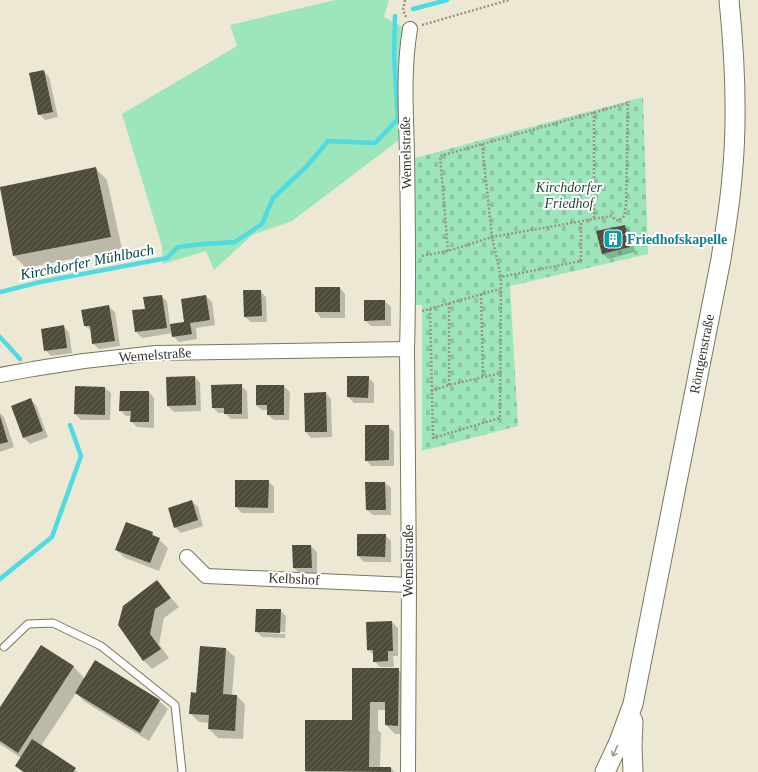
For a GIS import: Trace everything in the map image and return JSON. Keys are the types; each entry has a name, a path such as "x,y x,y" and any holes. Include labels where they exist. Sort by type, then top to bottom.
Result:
{"main road":[{"name":"Röntgenstraße","path":"605,772 619,742 633,704 727,222 735,130 734,53 729,0"},
{"name":"Röntgenstraße","path":"633,704 633,772"}],"street":[{"name":"Wemelstraße","path":"408,772 408,258 405,74 406,50 410,29"},
{"name":"Wemelstraße","path":"0,375 84,361 156,353 407,349"},
{"name":"Kelbshof","path":"187,557 206,576 408,584"}],"lane":[{"path":"4,647 28,624 53,623 101,646 175,705 182,772"}],"path":[{"path":"410,29 440,18 509,0"},
{"path":"408,258 448,251 492,237 594,218 611,216 618,221 624,216 626,206 628,103 440,156 448,251"},
{"path":"594,112 594,218"},
{"path":"430,309 433,438 500,418 501,277 492,237 482,144"},
{"path":"501,277 581,261 581,221"},
{"path":"408,314 500,289"},
{"path":"481,294 483,377"},
{"path":"449,303 449,385"},
{"path":"431,391 449,385 501,374"}],"green space":[{"path":"335,0 389,0 384,17 403,27 399,140 292,221 252,235 214,270 206,251 163,264 162,246 122,114 237,46 230,25"},
{"name":"Kirchdorfer Friedhof","path":"643,97 648,254 510,286 518,426 422,451 422,305 416,305 415,158"}],"building":[{"path":"44,70 53,112 38,115 29,73"},
{"path":"96,167 111,237 13,256 0,187"},
{"name":"Friedhofskapelle","path":"625,225 630,247 602,254 596,231"},
{"path":"315,287 340,287 340,312 315,312"},
{"path":"243,290 261,290 262,316 244,317"},
{"path":"162,295 167,328 135,332 132,310 145,309 143,297"},
{"path":"206,295 210,320 190,323 192,334 172,337 170,324 184,322 181,299"},
{"path":"364,300 385,300 385,320 364,321"},
{"path":"109,305 115,341 92,344 90,326 84,326 81,310"},
{"path":"64,325 67,348 44,351 41,329"},
{"path":"195,376 196,405 167,406 166,377"},
{"path":"347,376 369,376 368,398 347,397"},
{"path":"242,384 242,414 224,414 224,408 212,408 211,385"},
{"path":"256,385 284,385 284,415 267,415 267,405 256,405"},
{"path":"75,386 105,387 105,415 74,414"},
{"path":"120,391 149,391 149,422 130,422 131,411 119,411"},
{"path":"326,392 327,432 305,432 304,393"},
{"path":"31,398 43,431 23,438 11,406"},
{"path":"0,416 8,442 0,444"},
{"path":"365,425 389,425 389,460 365,461"},
{"path":"235,480 269,480 268,508 235,507"},
{"path":"365,482 385,482 386,510 366,510"},
{"path":"192,500 198,520 174,528 168,508"},
{"path":"126,522 153,532 152,535 160,538 150,563 115,550"},
{"path":"357,534 386,534 385,557 357,556"},
{"path":"292,545 311,545 312,568 293,568"},
{"path":"157,580 171,598 155,609 150,634 161,649 143,661 118,625 123,606"},
{"path":"256,609 281,609 280,633 255,632"},
{"path":"392,621 393,651 388,651 388,661 373,662 373,650 367,650 366,622"},
{"path":"41,645 74,666 18,753 0,741 0,707"},
{"path":"200,646 226,648 223,694 237,695 235,731 208,729 209,715 189,714 191,692 196,693"},
{"path":"95,660 160,700 140,733 75,693"},
{"path":"352,668 399,668 398,726 385,725 385,702 370,702 369,767 391,767 391,772 305,771 305,720 352,720"},
{"path":"32,739 76,768 73,772 24,772 15,766"}],"waterway":[{"name":"Kirchdorfer Mühlbach","path":"413,9 447,0"},
{"name":"Kirchdorfer Mühlbach","path":"0,292 40,282 167,258 178,247 235,242 262,224 273,198 307,166 328,141 375,143 398,119 394,57 395,16"},
{"name":"Kirchdorfer Mühlbach","path":"0,337 20,359"},
{"name":"Kirchdorfer Mühlbach","path":"0,579 52,537 81,456 70,425"}],"place":[{"name":"Friedhofskapelle","path":"613,239"}]}
